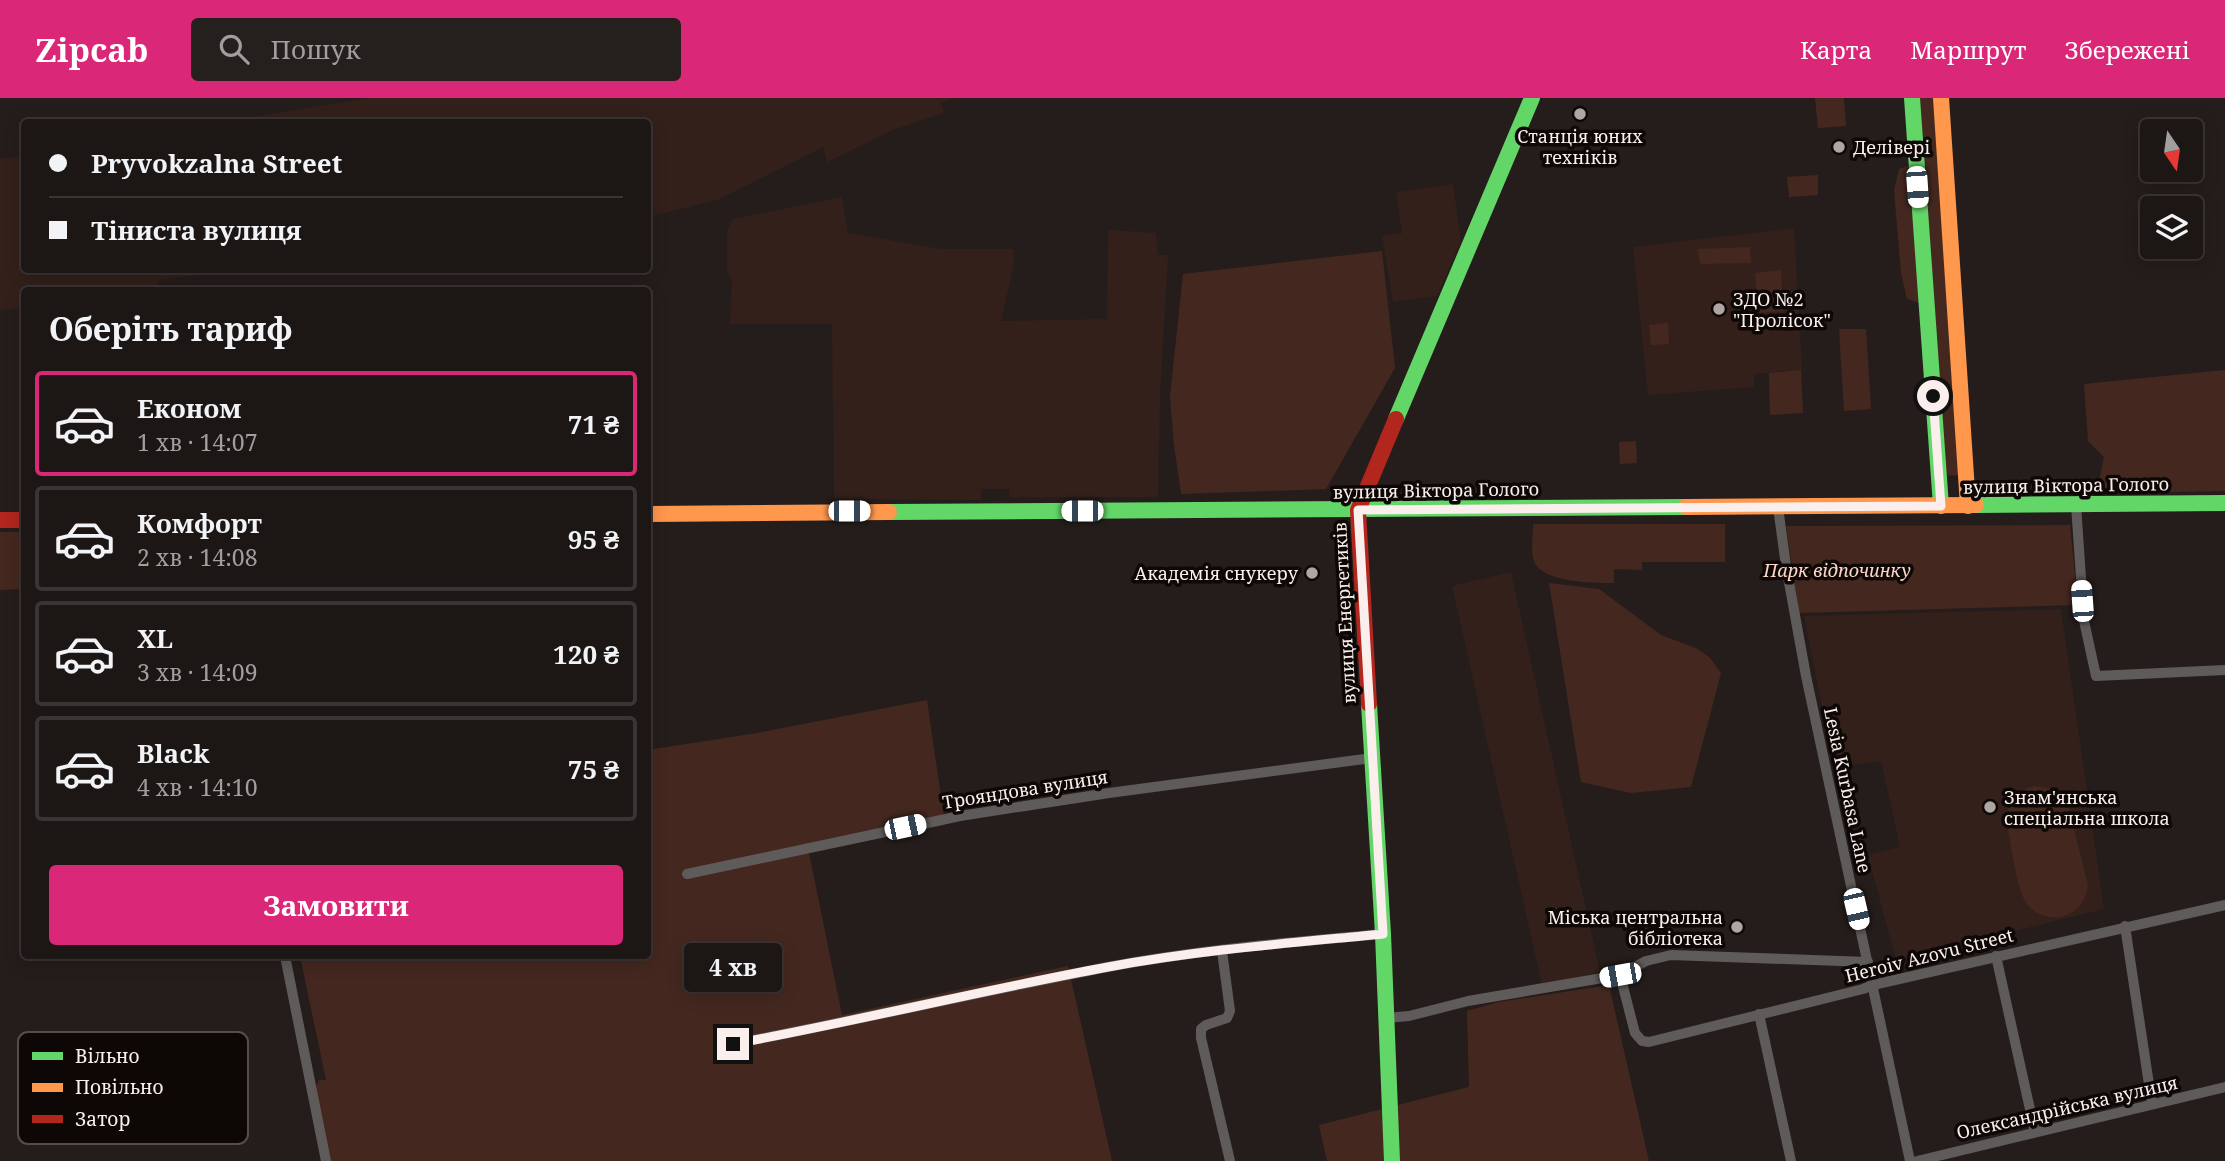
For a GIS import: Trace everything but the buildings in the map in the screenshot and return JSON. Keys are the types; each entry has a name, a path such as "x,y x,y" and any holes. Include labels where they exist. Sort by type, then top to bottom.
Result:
{"street":[{"name":"вулиця Енергетиків","path":"1392,1161 1383,934 1358,510 1532,98"},
{"path":"1912,98 1941,506"},
{"path":"1941,98 1968,506"},
{"name":"вулиця Віктора Голого","path":"651,514 2225,503"},
{"path":"2076,505 2084,621 2096,676 2225,670"},
{"name":"Lesia Kurbasa Lane","path":"1778,507 1801,650 1910,1161"},
{"path":"0,520 21,520"},
{"name":"Трояндова вулиця","path":"688,874 960,816 1372,758"},
{"name":"Heroiv Azovu Street","path":"1620,975 1635,1033 1642,1041 1649,1042 1873,985 2225,905"},
{"path":"2125,926 2152,1104"},
{"path":"733,1044 861,1020 1109,967 1222,951 1383,934"},
{"path":"1222,951 1230,1011 1227,1018 1206,1024 1201,1029 1201,1038 1230,1161"},
{"path":"1386,1018 1409,1016 1468,1001 1620,975 1646,961 1671,955 1867,962"},
{"path":"1996,956 2035,1132"},
{"path":"286,959 326,1161"},
{"path":"1759,1014 1791,1161"},
{"name":"Олександрійська вулиця","path":"1917,1161 2225,1087"}],"shaded area":[{"path":"369,98 953,98 941,103 944,113 893,130 827,162 823,147 717,200 651,216 651,119 242,119"},
{"path":"21,156 21,273 216,273 159,280 156,287 21,287 21,309 0,310 0,159"},
{"path":"1453,184 1461,241 1437,296 1393,302 1382,236 1402,233 1396,192"},
{"path":"842,197 848,233 941,249 1013,249 1014,263 1001,321 1107,319 1108,230 1156,233 1158,255 1168,255 1160,395 1158,497 1010,497 1009,489 981,489 981,500 834,499 832,324 730,324 732,281 727,270 727,230 733,219"},
{"name":"ЗДО №2 \"Пролісок\"","path":"1794,228 1802,370 1754,374 1754,387 1648,395 1633,247"},
{"path":"1511,572 1600,972 1542,985 1452,586"},
{"name":"Знам'янська спеціальна школа","path":"2061,609 2104,909 1896,960 1868,855 1900,847 1881,761 1834,767 1804,616"}],"green space":[{"path":"1815,98 1844,98 1846,126 1818,128"},
{"path":"1919,98 1935,98 1960,475 1944,476"},
{"path":"1910,165 1923,304 1907,299 1901,273 1894,190 1899,169"},
{"path":"1818,175 1818,195 1789,197 1787,177"},
{"path":"1750,247 1751,263 1700,264 1698,249"},
{"path":"1382,251 1395,368 1326,489 1181,494 1170,397 1183,274"},
{"path":"1781,270 1783,311 1758,313 1755,273"},
{"path":"1668,323 1669,344 1651,345 1649,325"},
{"path":"1839,329 1866,329 1871,409 1844,411"},
{"path":"1801,370 1803,413 1770,415 1769,373"},
{"path":"2225,370 2225,491 2108,493 2098,486 2104,457 2088,441 2084,384"},
{"path":"1636,441 1637,463 1620,464 1619,442"},
{"path":"1533,524 1725,524 1725,562 1642,562 1642,570 1614,569 1614,583 1568,580 1556,577 1537,566 1532,554"},
{"name":"Парк відпочинку","path":"2070,525 2078,605 1799,613 1786,526"},
{"path":"0,532 21,532 21,589 0,590"},
{"path":"1549,583 1599,589 1661,635 1698,649 1710,658 1721,673 1691,787 1631,793 1581,782"},
{"path":"927,700 945,825 809,853 842,1015 1068,966 1112,1161 330,1161 315,1089 319,1080 326,1080 301,959 651,959 651,750 757,733"},
{"path":"2034,786 2053,789 2067,801 2088,885 2079,906 2072,913 2061,917 2049,917 2032,909 2024,899 2016,874 2007,824 2008,811 2017,796"},
{"path":"1609,985 1649,1161 1327,1161 1319,1125 1469,1087 1467,1011 1499,1002"}],"traffic: fast":[{"path":"1396,419 1532,98"},
{"path":"1912,98 1941,506"},
{"path":"1976,505 2225,503"},
{"path":"889,512 1686,507"},
{"path":"1369,704 1383,934 1392,1161"}],"traffic: slow":[{"path":"1941,98 1968,506"},
{"path":"1686,507 1976,505"},
{"path":"651,514 889,512"}],"traffic: jam":[{"path":"1369,704 1358,510 1396,419"},
{"path":"0,520 21,520"}],"place":[{"name":"Станція юних техніків","path":"1580,114"},
{"name":"Делівері","path":"1839,147"},
{"name":"ЗДО №2 \"Пролісок\"","path":"1719,309"},
{"name":"Академія снукеру","path":"1312,573"},
{"name":"Знам'янська спеціальна школа","path":"1990,807"},
{"name":"Міська центральна бібліотека","path":"1737,927"}],"route":[{"path":"733,1044 861,1020 1109,967 1202,953 1383,934 1358,510 1941,506 1933,396"}]}
